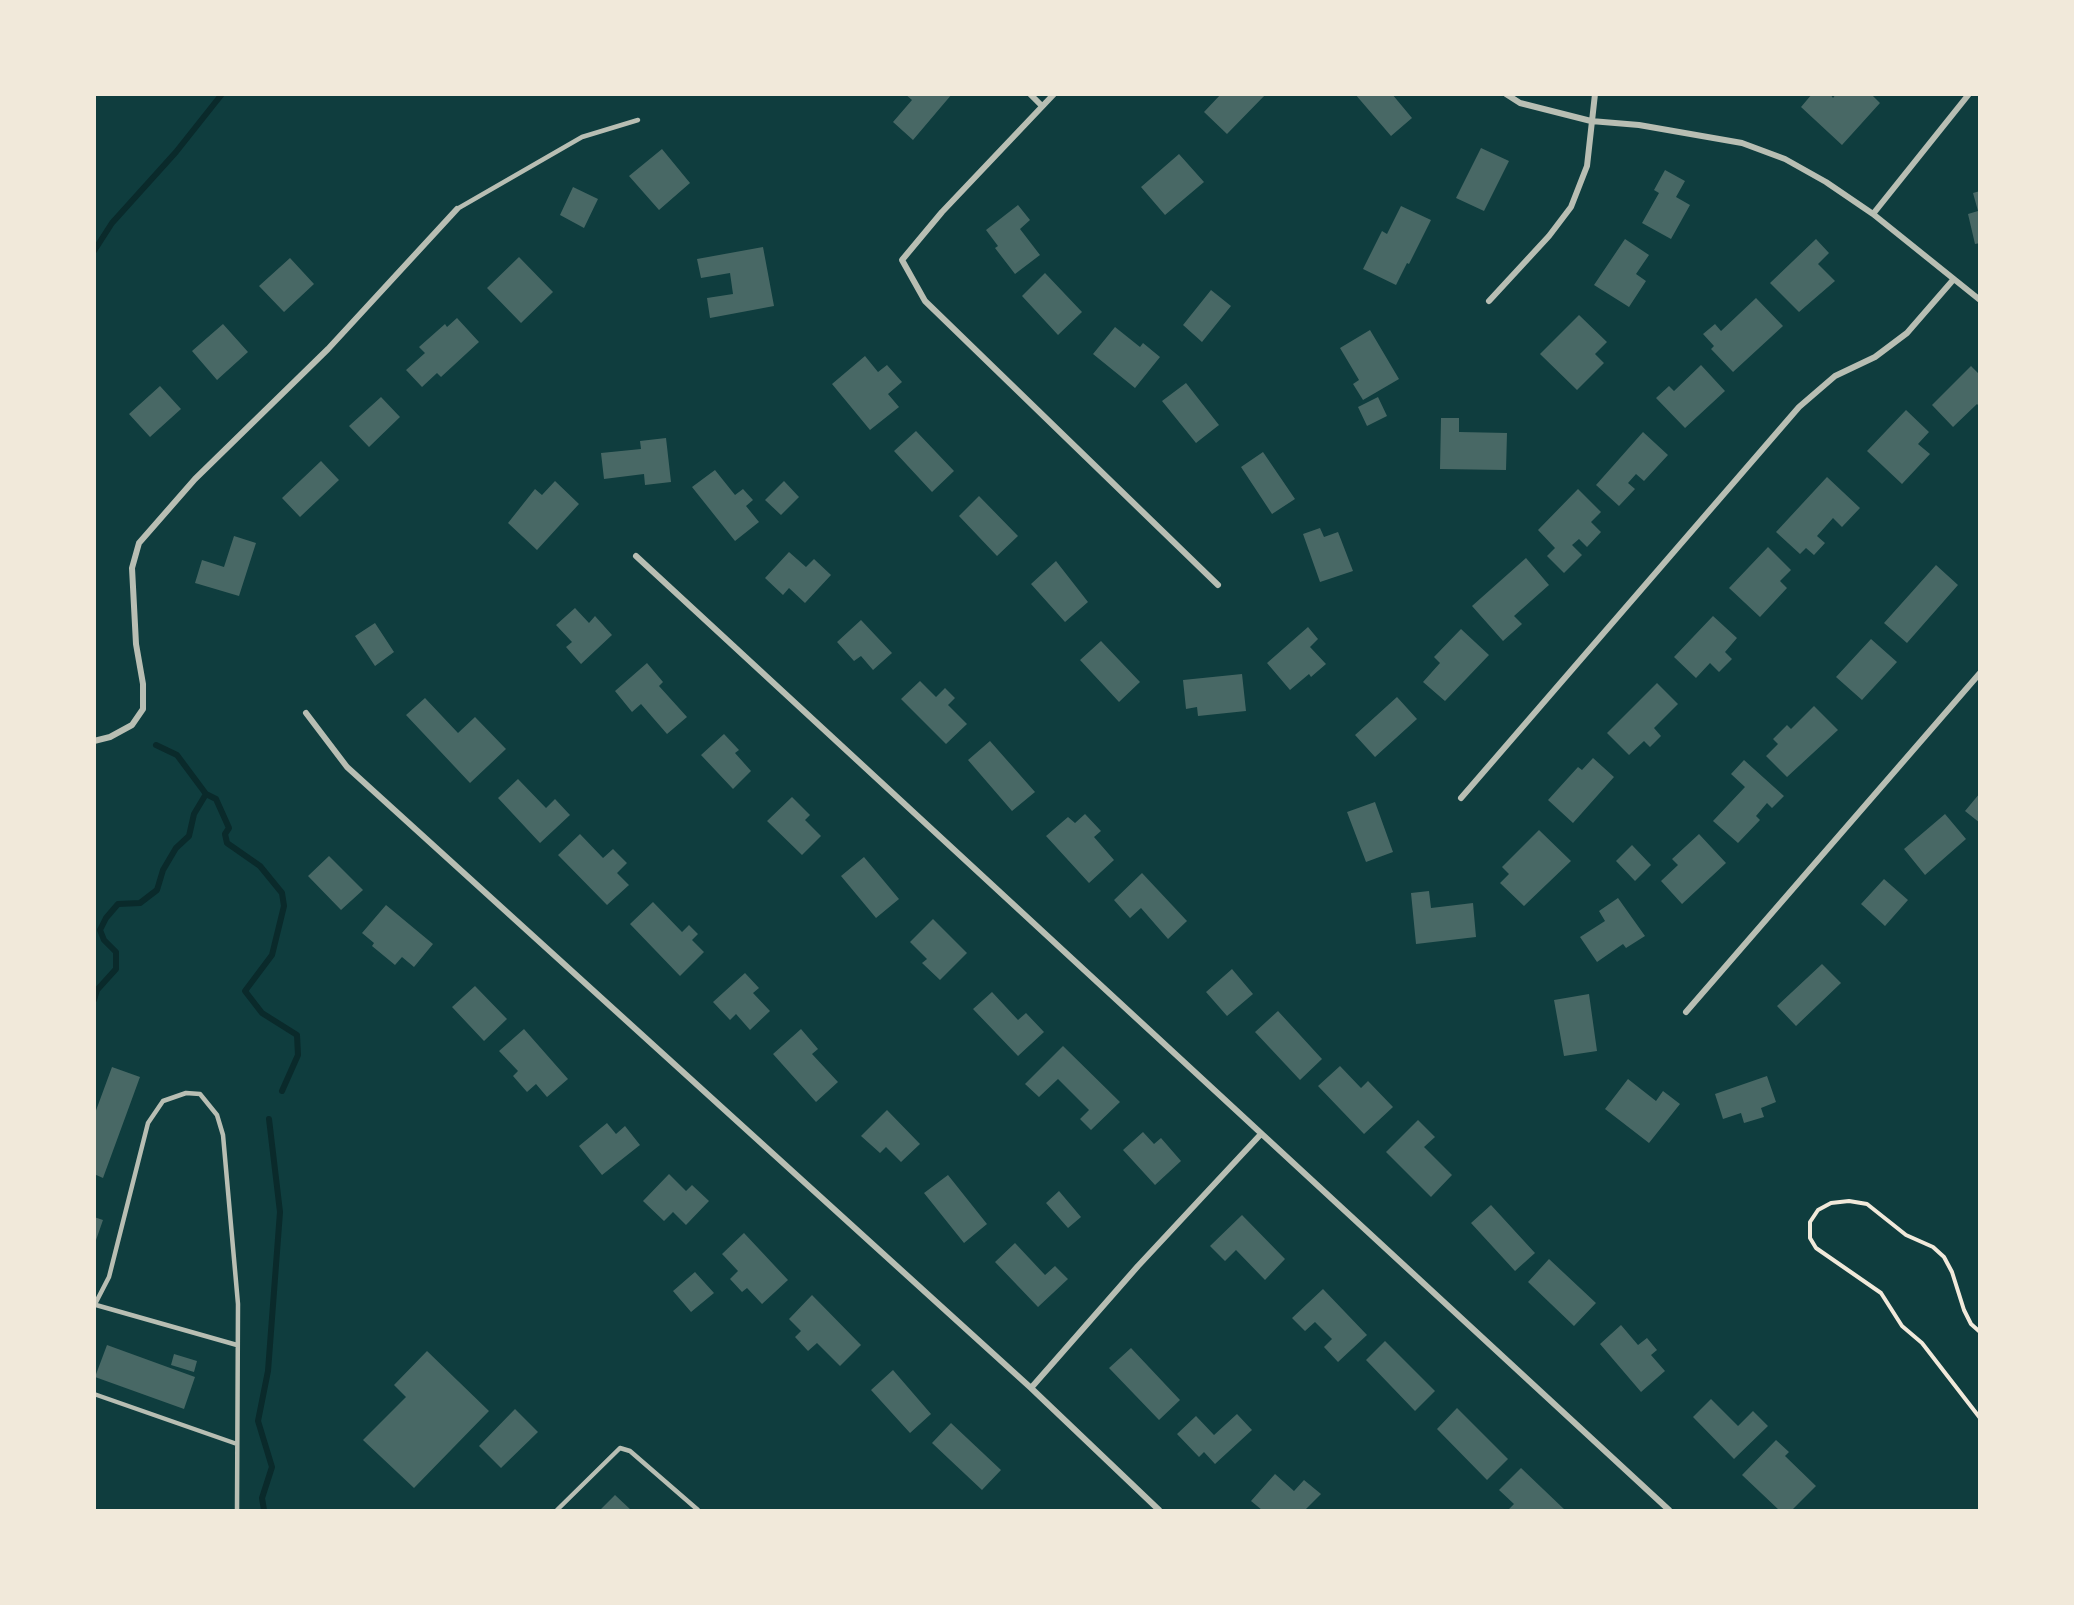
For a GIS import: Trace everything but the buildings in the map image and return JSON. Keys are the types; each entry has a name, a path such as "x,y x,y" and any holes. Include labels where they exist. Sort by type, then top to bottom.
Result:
{"street":[{"path":"1030,94 1042,106"},
{"path":"1053,94 942,212 902,260 925,301 1218,585"},
{"path":"1506,94 1520,103 1591,121 1639,124 1742,142 1785,159 1826,182 1873,214 1980,300"},
{"path":"1489,301 1549,236 1571,207 1587,166 1595,94"},
{"path":"1873,214 1969,94"},
{"path":"94,741 110,737 132,725 143,709 143,684 136,644 132,568 140,543 195,479 328,349 457,209"},
{"path":"1461,798 1799,406 1835,376 1875,357 1907,333 1953,280"},
{"path":"636,556 1669,1510"},
{"path":"1686,1012 1980,672"},
{"path":"306,713 347,767 1031,1388 1159,1510"},
{"path":"1031,1388 1138,1266 1261,1134"}],"lane":[{"path":"457,209 582,137 638,120"},
{"path":"237,1345 95,1306 109,1277 148,1123 163,1101 186,1093 200,1094 217,1115 223,1135 238,1304 237,1510"},
{"path":"94,1394 237,1444"},
{"path":"557,1510 620,1448 630,1451 698,1510"}],"path":[{"path":"1980,1332 1971,1324 1964,1310 1952,1272 1944,1257 1933,1247 1906,1235 1867,1204 1849,1201 1831,1203 1818,1210 1810,1222 1810,1238 1816,1248 1881,1293 1902,1326 1922,1343 1980,1418"}],"waterway":[{"path":"94,251 112,223 176,152 222,94"},
{"path":"156,745 177,755 206,794 216,799 229,828 225,834 227,843 260,866 282,893 284,906 272,955 245,991 262,1013 297,1035 298,1055 282,1091"},
{"path":"94,1000 97,990 116,969 116,952 104,940 100,930 106,918 118,904 140,903 157,890 163,870 176,848 189,836 194,814 206,794"},
{"path":"264,1510 262,1498 272,1467 258,1421 268,1371 280,1212 269,1119"}]}
